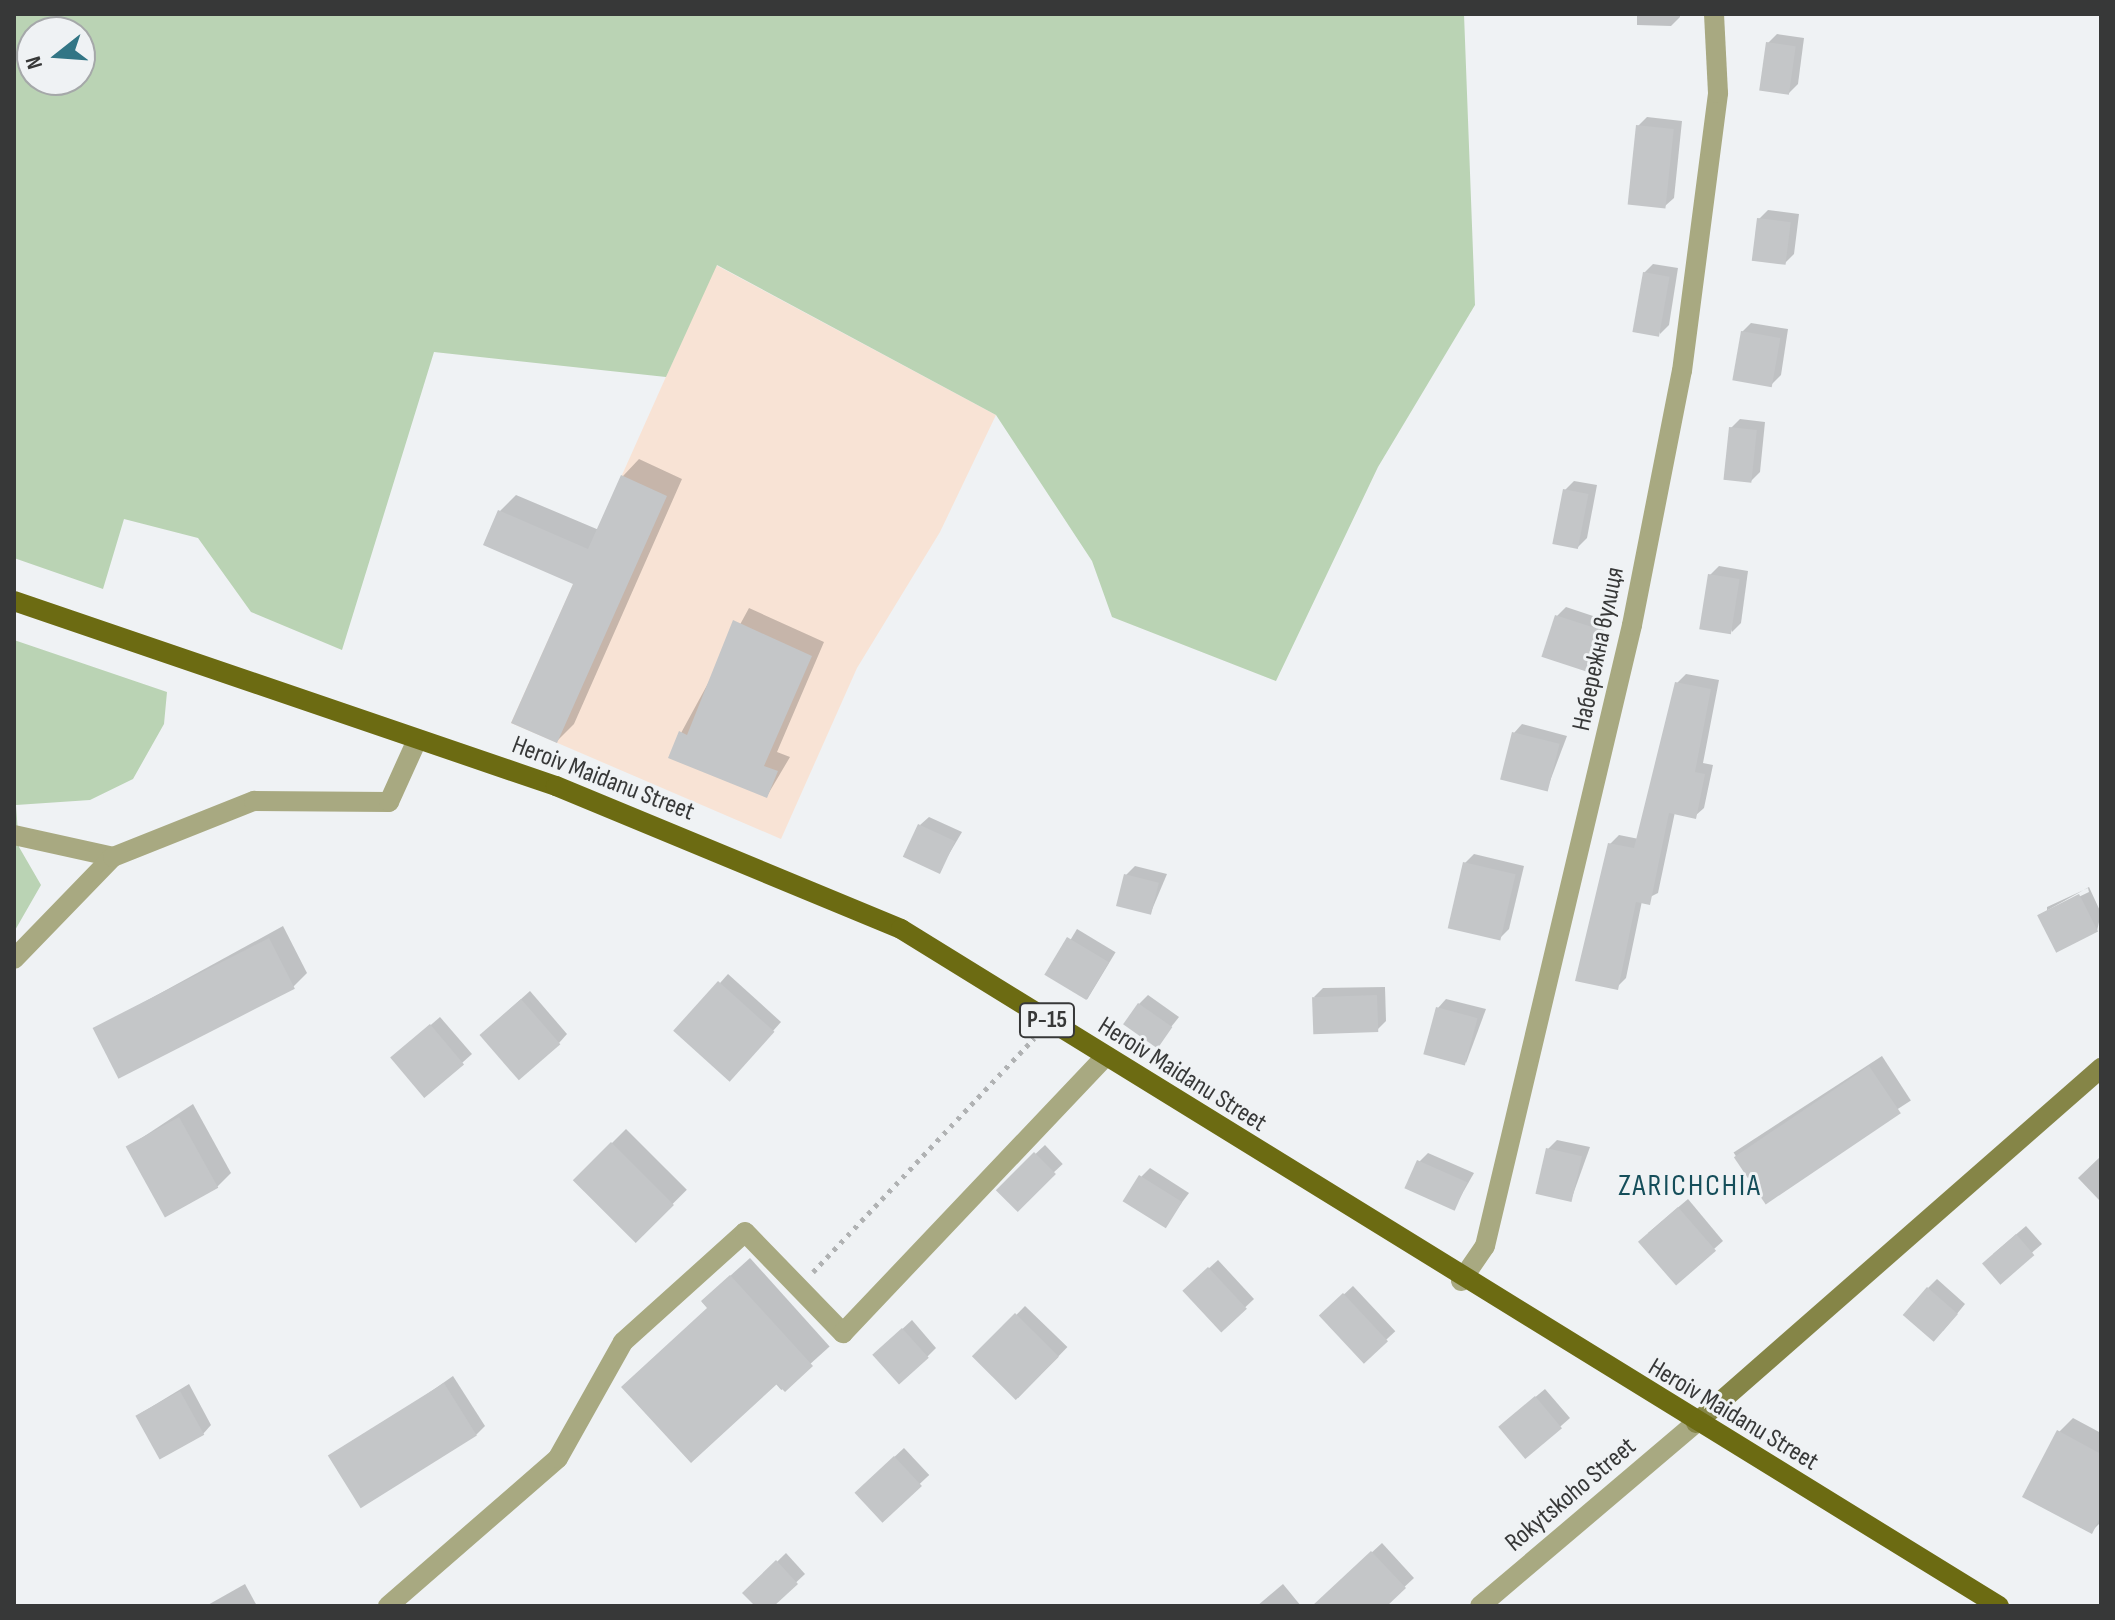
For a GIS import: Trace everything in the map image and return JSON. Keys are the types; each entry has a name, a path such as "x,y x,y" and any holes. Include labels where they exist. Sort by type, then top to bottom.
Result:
{"main road":[{"name":"Heroiv Maidanu Street","path":"14,601 584,797 901,929 1461,1281 1999,1606"}],"street":[{"name":"Набережна вулиця","path":"1461,1281 1485,1246 1632,625 1680,386 1718,93 1714,14"},
{"path":"14,959 113,857 254,801 389,802 417,740"},
{"path":"14,835 113,857"},
{"path":"388,1606 558,1458 623,1342 745,1232 843,1333 1105,1057"},
{"path":"1696,1423 2101,1068"},
{"name":"Rokytskoho Street","path":"1480,1606 1696,1423"}],"path":[{"path":"799,1287 1049,1022"}],"shaded area":[{"path":"716,265 996,415 940,532 857,668 781,839 511,723"}],"green space":[{"path":"14,14 1464,14 1475,305 1378,467 1276,681 1112,617 1092,561 996,415 717,265 666,377 434,352 342,650 251,612 198,538 124,519 103,589 14,558"},
{"path":"14,640 167,692 164,724 133,779 90,800 16,805 19,847 41,885 14,932"}],"building":[{"path":"1766,42 1796,46 1789,95 1759,91"},
{"path":"1636,125 1674,129 1665,209 1628,205"},
{"path":"1757,218 1791,222 1786,265 1752,261"},
{"path":"1643,272 1670,277 1659,337 1632,332"},
{"path":"1741,331 1780,338 1772,387 1732,380"},
{"path":"1729,427 1757,430 1751,483 1723,480"},
{"path":"621,475 667,496 557,743 511,723 573,584 483,545 498,510 588,549"},
{"path":"1563,489 1589,494 1578,549 1552,544"},
{"path":"1708,574 1740,579 1731,634 1699,629"},
{"path":"1555,615 1601,630 1587,672 1541,657"},
{"path":"733,620 812,656 764,766 778,771 767,798 668,758 679,731 687,735"},
{"path":"1675,682 1711,689 1695,772 1705,774 1696,819 1669,813 1650,905 1636,902 1618,990 1575,981 1608,843 1634,848"},
{"path":"1512,732 1560,744 1548,791 1500,780"},
{"path":"918,824 955,841 940,874 903,857"},
{"path":"1463,862 1516,874 1500,940 1448,928"},
{"path":"1124,874 1159,883 1151,915 1116,906"},
{"path":"2079,894 2098,931 2056,953 2037,915"},
{"path":"1067,937 1109,962 1086,1000 1044,975"},
{"path":"269,938 295,989 118,1079 93,1028"},
{"path":"718,981 774,1032 730,1082 673,1031"},
{"path":"1377,995 1378,1032 1313,1034 1312,997"},
{"path":"521,999 560,1044 519,1080 479,1035"},
{"path":"1138,1003 1172,1027 1157,1048 1123,1024"},
{"path":"1436,1007 1478,1018 1465,1065 1423,1054"},
{"path":"430,1024 464,1065 424,1098 390,1057"},
{"path":"1869,1066 1901,1113 1766,1204 1734,1157"},
{"path":"179,1117 218,1188 165,1217 126,1147"},
{"path":"611,1142 674,1205 636,1243 573,1180"},
{"path":"1546,1148 1582,1156 1571,1202 1535,1194"},
{"path":"1034,1152 1056,1174 1018,1212 996,1190"},
{"path":"1417,1160 1467,1182 1455,1211 1404,1188"},
{"path":"1139,1175 1182,1202 1166,1228 1123,1201"},
{"path":"1678,1207 1716,1251 1676,1286 1638,1242"},
{"path":"2016,1234 2034,1255 2000,1285 1982,1264"},
{"path":"1208,1267 1247,1309 1221,1333 1182,1291"},
{"path":"730,1275 813,1366 785,1392 777,1384 691,1463 621,1387 707,1308 701,1301"},
{"path":"1927,1287 1958,1314 1934,1342 1903,1315"},
{"path":"1343,1293 1388,1341 1364,1364 1319,1316"},
{"path":"1015,1313 1059,1357 1016,1400 972,1356"},
{"path":"902,1328 929,1358 899,1384 872,1355"},
{"path":"444,1383 477,1436 361,1508 328,1456"},
{"path":"180,1391 204,1435 160,1459 135,1416"},
{"path":"1535,1396 1562,1428 1525,1459 1498,1427"},
{"path":"2057,1430 2101,1454 2101,1516 2092,1534 2022,1497"},
{"path":"894,1456 922,1486 882,1523 855,1493"},
{"path":"1371,1551 1406,1588 1387,1606 1312,1606"},
{"path":"776,1560 798,1584 774,1606 755,1606 742,1593"}],"district":[{"name":"ZARICHCHIA","path":"1690,1186"}]}
